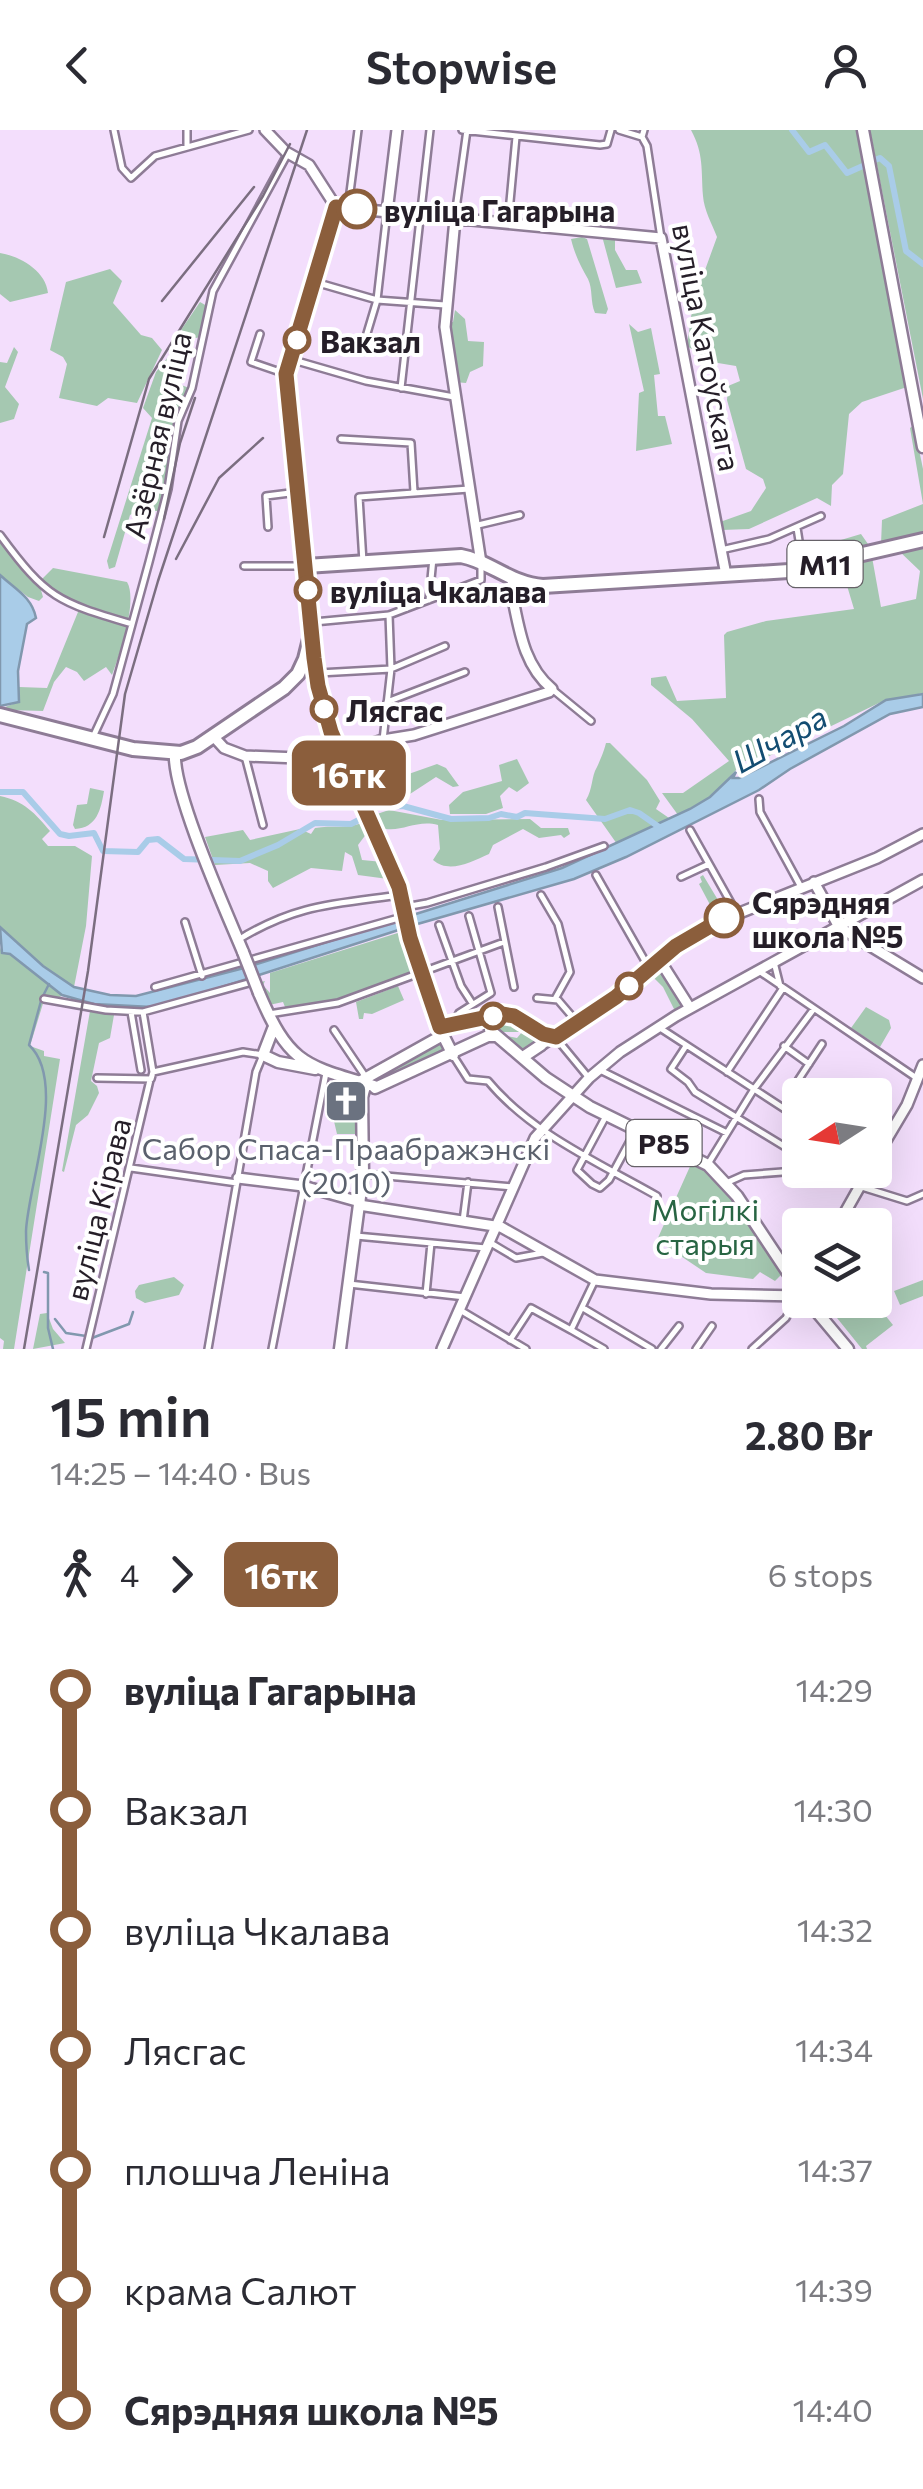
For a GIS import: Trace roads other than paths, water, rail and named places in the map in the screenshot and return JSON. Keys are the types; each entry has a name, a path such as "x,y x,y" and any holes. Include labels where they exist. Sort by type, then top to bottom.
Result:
{"highway":[{"name":"М11","path":"306,566 461,556 513,579 542,586 803,569 923,540"},
{"path":"0,715 116,744 183,749 288,684 310,659 306,566"}],"main road":[{"path":"863,130 923,447"},
{"path":"183,749 179,780 196,832 259,986 275,1036 297,1062"},
{"path":"275,1036 263,1055 367,1082 495,1036 490,1024 497,1015"},
{"path":"340,1349 363,1174 367,1082 455,1022 497,1015 514,1016 540,1032 544,1040 541,1045 523,1058"},
{"path":"441,1031 453,1054"},
{"name":"Р85","path":"495,1036 572,1096 708,1164 782,1261"},
{"path":"364,1100 367,1082"},
{"name":"Р85","path":"825,1318 848,1349"}],"street":[{"path":"114,130 122,168 131,178 155,156 250,130"},
{"path":"186,130 188,147"},
{"path":"348,208 358,130"},
{"path":"365,340 377,300 398,130"},
{"path":"400,388 430,130"},
{"path":"311,627 389,615 481,580 454,397 445,305 465,130 607,144 611,130"},
{"path":"619,130 643,133"},
{"path":"244,566 306,566 286,374 336,207 312,168 266,132"},
{"name":"вуліца Катоўскага","path":"643,133 726,575"},
{"path":"508,225 516,136"},
{"name":"Азёрная вуліца","path":"93,737 114,692 168,489 178,421 192,388 213,291 288,153"},
{"path":"336,207 661,238"},
{"path":"314,282 377,300 445,305"},
{"path":"260,334 251,362 286,374"},
{"path":"290,359 400,388 454,397"},
{"path":"341,439 411,443 414,492"},
{"path":"363,562 358,497 469,489"},
{"path":"268,528 266,496 298,492"},
{"path":"474,526 520,515"},
{"path":"721,550 756,543 821,516"},
{"path":"797,526 803,569"},
{"path":"0,536 30,574 56,598 132,624"},
{"path":"429,600 433,557"},
{"path":"513,579 511,590 528,659 536,673 591,721"},
{"path":"383,740 391,669 389,615"},
{"path":"316,673 391,669 444,646"},
{"path":"310,659 340,754 380,841 441,1031"},
{"path":"386,702 465,672"},
{"path":"183,749 209,744 245,756 305,760 432,730 552,688"},
{"path":"183,749 224,748"},
{"path":"245,756 263,825"},
{"path":"759,799 760,812 801,886"},
{"path":"690,830 736,912"},
{"path":"541,1045 616,997 693,934 736,912 877,858 923,834"},
{"path":"239,939 266,923 305,908 427,904 604,846"},
{"path":"681,877 709,864"},
{"path":"596,875 649,968"},
{"path":"814,882 839,927 923,978"},
{"path":"442,1349 542,1129 598,1069 690,1008 920,885"},
{"path":"541,895 558,924 570,972 555,999"},
{"path":"498,907 514,986"},
{"path":"455,1022 459,1013 491,993 468,916"},
{"path":"155,987 202,976 247,956 395,918"},
{"path":"185,922 202,976"},
{"path":"439,925 472,1004"},
{"path":"268,1014 341,1002 504,942"},
{"path":"659,959 690,1008"},
{"path":"774,962 782,987"},
{"path":"759,971 920,1080"},
{"path":"44,1000 144,1012 259,986"},
{"path":"727,1072 782,987"},
{"path":"536,998 561,1002 578,1023"},
{"path":"708,1164 754,1088 813,1010"},
{"path":"131,1012 140,1070"},
{"path":"144,1012 150,1074"},
{"path":"660,1026 782,1107"},
{"path":"334,1030 367,1082"},
{"path":"540,1032 556,1037 589,1078"},
{"path":"800,1078 822,1044"},
{"path":"686,1046 671,1069 694,1092 782,1145"},
{"path":"784,1046 809,1064"},
{"path":"97,1078 150,1074 243,1052 263,1055 256,1072 208,1349"},
{"path":"453,1054 468,1079 490,1083 506,1103 542,1129 657,1196"},
{"path":"892,1129 920,1080 923,1064"},
{"path":"598,1069 727,1133"},
{"path":"140,1070 150,1074"},
{"path":"140,1070 150,1074"},
{"path":"272,1349 323,1071"},
{"name":"вуліца Кірава","path":"86,1349 150,1074"},
{"path":"606,1116 576,1171 600,1188 636,1130"},
{"path":"130,1168 304,1186 360,1203 496,1225 595,1280 710,1294 782,1296"},
{"path":"726,1183 744,1175 782,1172"},
{"path":"363,1174 513,1187"},
{"path":"463,1221 468,1182"},
{"path":"869,1188 907,1200 923,1194"},
{"path":"356,1236 488,1245 516,1258 544,1251"},
{"path":"426,1294 430,1244"},
{"path":"571,1330 595,1280"},
{"path":"349,1284 467,1297"},
{"path":"510,1340 531,1308 604,1349"},
{"path":"582,1308 652,1349"},
{"path":"460,1310 526,1349"},
{"path":"752,1349 786,1318"},
{"path":"662,1349 679,1326"},
{"path":"696,1349 712,1326"}],"water":[{"path":"0,575 27,599 36,618 27,624 18,671 19,702 0,706"},
{"path":"923,694 923,707 890,714 759,790 574,879 414,925 200,994 152,1007 94,1004 62,995 10,954 2,953 0,927 43,966 74,987 110,995 136,996 244,968 562,868 690,809 710,797 736,772 733,778 844,726 886,700"}],"waterway":[{"path":"792,130 809,152 825,145 847,173 865,165"},
{"path":"875,160 880,158 889,166 906,251 923,264"},
{"path":"0,792 23,792 60,834 94,833 103,851 138,852 148,840 158,839 184,859 240,861 315,823 351,824 376,807 403,806 451,819 501,814 517,817 525,813 605,819 630,810 659,827"},
{"path":"43,996 49,984"},
{"path":"29,1270 28,1211 46,1107 40,1061 29,1045 41,1001"},
{"path":"44,1272 48,1273 48,1328 53,1349"},
{"path":"92,1338 129,1324 133,1312"},
{"path":"55,1319 66,1333 86,1336"}],"railway":[{"path":"24,1349 88,971 125,694 158,581 307,130"},
{"path":"104,537 149,379 263,196 290,144"},
{"path":"162,301 254,187"},
{"path":"164,519 180,443 195,398"},
{"path":"176,559 219,478 263,438"}],"place":[{"name":"вуліца Гагарына","path":"357,209"},
{"name":"Вакзал","path":"297,340"},
{"name":"вуліца Чкалава","path":"308,590"},
{"name":"Лясгас","path":"324,709"},
{"name":"Сярэдняя школа №5","path":"724,918"},
{"name":"Сабор Спаса-Праабражэнскі (2010)","path":"346,1101"}],"water label":[{"name":"Шчара","path":"779,738"}],"park label":[{"name":"Могілкі старыя","path":"705,1225"}]}
